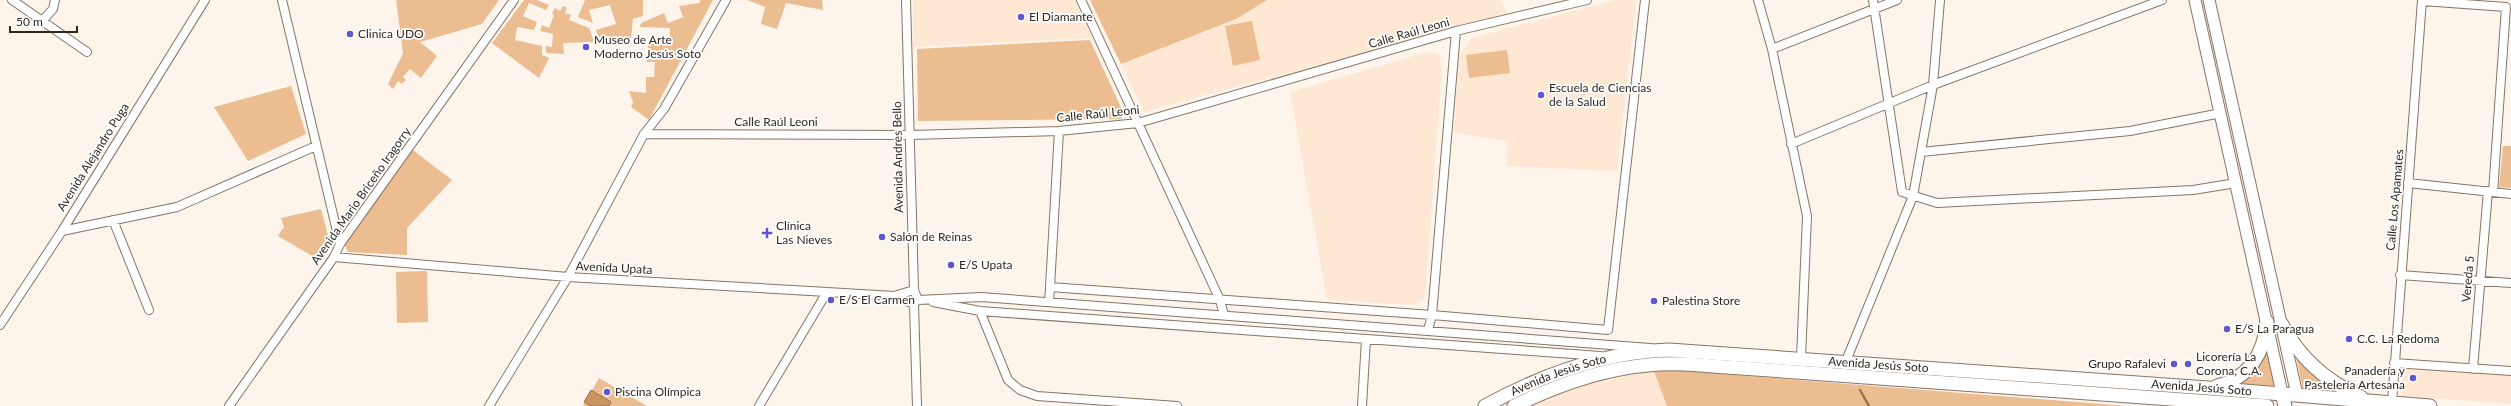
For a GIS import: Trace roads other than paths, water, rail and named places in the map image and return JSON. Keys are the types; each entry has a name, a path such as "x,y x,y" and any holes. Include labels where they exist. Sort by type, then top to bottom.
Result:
{"main road":[{"path":"2208,388 2231,381 2250,367 2262,347 2266,322"},
{"path":"2281,323 2294,345 2312,366 2335,384 2370,401"},
{"name":"Avenida Jesús Soto","path":"1485,406 1540,380 1614,357 1648,351 1669,350 1846,361 2208,388 2284,400 2370,401 2430,406"},
{"name":"Avenida Jesús Soto","path":"1514,406 1582,380 1648,365 1727,367 2267,406"},
{"path":"2203,401 2217,406"}],"street":[{"path":"12,0 43,20 87,52"},
{"path":"43,20 53,9 55,0"},
{"name":"Avenida Alejandro Puga","path":"0,325 62,231 204,0"},
{"path":"282,0 340,244"},
{"name":"Avenida Mario Briceño Iragorry","path":"229,406 334,257 340,244 514,0"},
{"path":"490,406 568,277 644,134 664,109 726,0"},
{"name":"Avenida Andres Bello","path":"906,0 914,290 916,302 916,406"},
{"path":"1081,0 1220,300 1224,315"},
{"name":"Calle Raúl Leoni","path":"644,134 910,135 1059,131 1138,124 1456,31 1587,0"},
{"path":"1050,288 1432,315 1608,330 1644,0"},
{"path":"1758,0 1772,49 1807,216 1801,358"},
{"path":"1873,0 1902,192 1938,203 2193,190 2236,183"},
{"path":"1772,49 1898,0"},
{"path":"1846,361 1913,196 1933,85 1940,0"},
{"path":"1791,144 1889,102 2162,0"},
{"path":"2195,0 2284,400"},
{"path":"2210,0 2298,400"},
{"name":"Calle Los Apamates","path":"2392,403 2400,275 2422,1"},
{"name":"Vereda 5","path":"2422,1 2506,6 2473,369"},
{"path":"1428,330 1432,315 1456,31"},
{"path":"1921,152 2130,131 2221,113"},
{"path":"1049,302 1059,131"},
{"path":"62,231 177,207 316,146"},
{"path":"2408,183 2511,194"},
{"path":"113,220 149,310"},
{"name":"Avenida Upata","path":"334,257 568,277 894,296 916,302"},
{"path":"2400,275 2511,283"},
{"name":"Avenida Upata","path":"894,296 914,290"},
{"path":"759,406 827,292"},
{"path":"916,302 981,297 1627,344 1669,350"},
{"path":"916,302 980,311 1614,357 1636,360 1648,365"},
{"path":"980,311 1008,380 1020,390 1037,396 1178,406"},
{"path":"1362,406 1366,339"},
{"path":"2394,363 2511,371"},
{"path":"1076,399 1082,406"}],"waterway":[{"path":"1860,390 1869,406"}],"place":[{"name":"El Diamante","path":"1021,17"},
{"name":"Clinica UDO","path":"350,34"},
{"name":"Museo de Arte Moderno Jesús Soto","path":"586,47"},
{"name":"Escuela de Ciencias de la Salud","path":"1541,95"},
{"name":"Clínica Las Nieves","path":"767,233"},
{"name":"Salón de Reinas","path":"882,237"},
{"name":"E/S Upata","path":"951,265"},
{"name":"E/S El Carmen","path":"831,300"},
{"name":"Palestina Store","path":"1654,301"},
{"name":"E/S La Paragua","path":"2227,329"},
{"name":"C.C. La Redoma","path":"2349,339"},
{"name":"Grupo Rafalevi","path":"2174,364"},
{"name":"Licorería La Corona, C.A.","path":"2188,364"},
{"name":"Panadería y Pastelería Artesana","path":"2413,378"},
{"name":"Piscina Olímpica","path":"607,392"}]}
